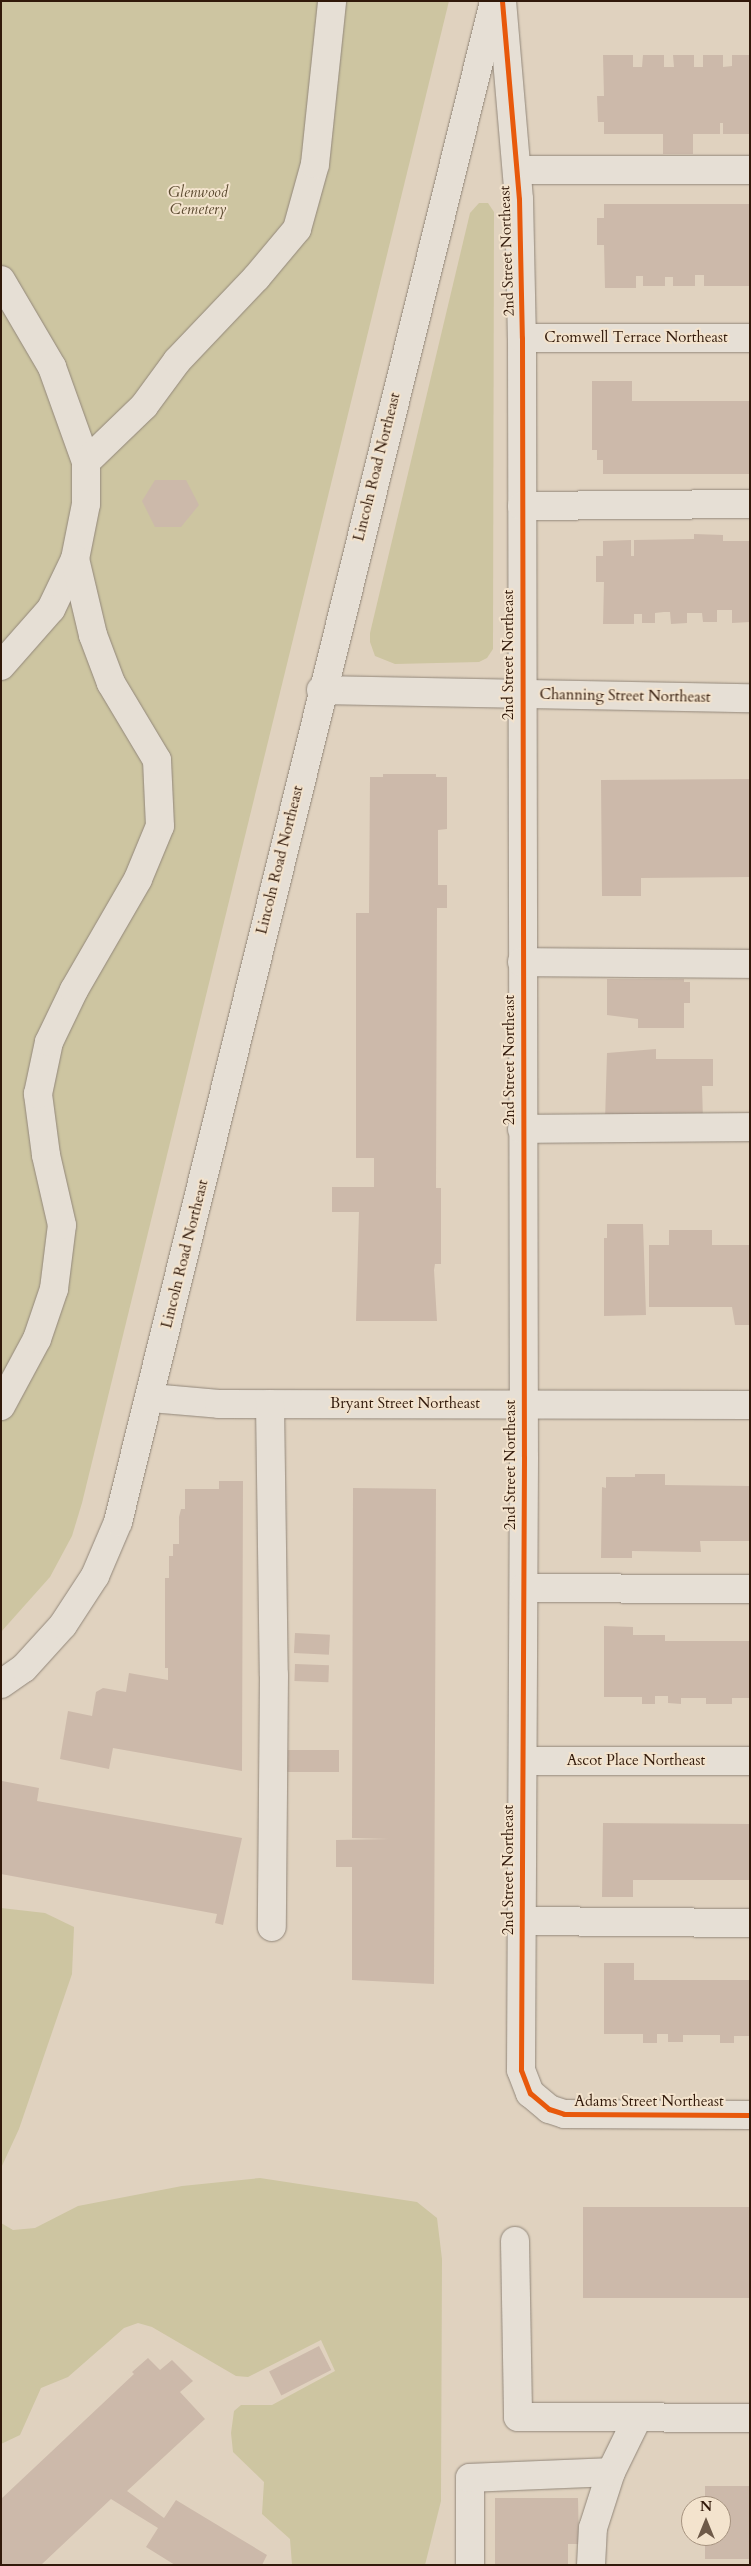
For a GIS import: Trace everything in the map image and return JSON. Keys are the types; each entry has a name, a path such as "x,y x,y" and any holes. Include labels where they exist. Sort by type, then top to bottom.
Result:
{"street":[{"path":"86,462 144,406 177,361 256,278 296,229 315,164 332,1"},
{"name":"Lincoln Road Northeast","path":"1,1684 44,1647 75,1610 95,1576 118,1522 151,1398 321,690 494,1"},
{"name":"2nd Street Northeast","path":"502,1 517,170 522,338 524,1588 521,2070 530,2093 549,2109"},
{"path":"517,170 750,170"},
{"path":"1,280 52,367 86,462 86,504 75,559 51,609 1,666"},
{"name":"Cromwell Terrace Northeast","path":"522,338 750,338"},
{"path":"522,506 750,504"},
{"path":"1,1406 37,1339 54,1290 62,1225 46,1155 38,1094 49,1042 74,990 138,879 160,826 157,760 111,683 93,635 75,559"},
{"name":"Channing Street Northeast","path":"321,690 750,698"},
{"path":"522,962 750,964"},
{"path":"522,1130 750,1127"},
{"name":"Bryant Street Northeast","path":"151,1398 219,1404 750,1405"},
{"path":"270,1404 274,1674 272,1928"},
{"path":"524,1588 750,1589"},
{"name":"Ascot Place Northeast","path":"523,1762 750,1761"},
{"path":"522,1921 750,1923"},
{"name":"Adams Street Northeast","path":"549,2109 577,2115 750,2115"},
{"path":"515,2241 518,2417 750,2418"},
{"path":"591,2565 593,2528 611,2472 638,2417"},
{"path":"470,2565 470,2478 611,2472"}],"green space":[{"name":"Glenwood Cemetery","path":"1,1 449,1 82,1503 72,1536 50,1577 1,1632"},
{"path":"479,203 488,203 494,212 493,649 487,658 479,662 395,664 375,656 370,642 370,633 470,213"},
{"path":"1,1908 45,1913 74,1927 72,1974 19,2129 1,2168"},
{"path":"260,2178 417,2202 437,2218 442,2259 441,2501 425,2565 292,2565 290,2539 262,2514 264,2482 233,2452 231,2433 234,2411 241,2405 272,2405 335,2371 321,2340 248,2377 236,2376 152,2327 138,2323 124,2328 68,2377 41,2388 20,2435 1,2444 1,2223 13,2230 35,2228 78,2206 182,2186"}],"building":[{"path":"603,55 633,55 633,67 642,67 643,55 664,55 664,67 674,67 673,55 694,55 694,67 703,67 703,55 723,55 723,67 732,66 732,55 750,55 750,134 723,134 723,123 720,123 720,134 693,134 693,154 663,154 663,134 604,134 604,122 598,122 597,96 604,96"},
{"path":"604,204 750,204 750,286 704,286 704,275 695,275 695,286 673,286 673,277 665,277 665,286 643,286 643,276 636,276 636,288 605,288 604,245 597,245 597,218 604,218"},
{"path":"592,381 632,381 632,401 750,401 750,474 603,474 603,460 597,460 597,450 592,450"},
{"path":"155,480 186,480 199,505 181,527 155,527 142,501"},
{"path":"694,534 723,535 723,541 750,541 750,622 732,623 732,610 717,610 717,622 703,622 702,613 687,613 687,623 671,624 670,612 664,612 655,613 655,623 642,623 642,614 634,614 634,624 603,624 604,582 596,582 596,556 603,556 603,541 631,540 631,556 634,556 634,540 694,539"},
{"path":"383,774 436,774 436,777 447,777 447,829 438,830 438,885 447,885 447,908 437,908 436,1188 441,1188 441,1264 435,1264 434,1270 437,1321 356,1321 359,1212 332,1212 332,1187 374,1187 374,1158 356,1158 356,913 369,913 370,777 383,777"},
{"path":"750,779 750,877 641,878 641,896 602,896 601,780"},
{"path":"607,979 684,979 684,982 690,982 690,1003 684,1003 684,1028 638,1028 638,1019 607,1015"},
{"path":"656,1049 656,1059 713,1059 713,1086 702,1086 703,1120 605,1121 607,1053"},
{"path":"607,1224 643,1224 646,1315 604,1316 604,1238 607,1238"},
{"path":"669,1230 712,1230 712,1245 750,1245 750,1325 735,1325 732,1307 649,1307 649,1245 669,1245"},
{"path":"635,1474 665,1474 665,1485 750,1486 750,1541 700,1541 701,1552 632,1551 632,1558 601,1558 602,1487 606,1488 606,1477 635,1477"},
{"path":"219,1481 243,1481 242,1771 113,1748 109,1769 60,1759 68,1711 92,1716 96,1692 103,1688 126,1692 129,1673 168,1680 168,1668 165,1668 165,1578 169,1578 169,1556 173,1556 173,1544 179,1544 179,1517 181,1509 185,1509 185,1489 219,1489"},
{"path":"353,1488 436,1489 434,1984 352,1980 352,1867 336,1867 336,1840 389,1839 352,1838"},
{"path":"604,1626 633,1627 633,1635 665,1635 665,1641 750,1641 750,1698 732,1698 732,1704 706,1704 706,1698 681,1698 681,1704 668,1703 668,1696 655,1696 655,1704 642,1704 642,1697 604,1697"},
{"path":"295,1633 330,1635 329,1655 294,1653"},
{"path":"295,1664 329,1665 328,1682 294,1681"},
{"path":"287,1750 339,1750 339,1772 287,1772"},
{"path":"2,1781 39,1788 37,1801 242,1838 223,1925 215,1923 217,1914 1,1874"},
{"path":"603,1823 750,1824 750,1880 633,1880 633,1897 602,1897"},
{"path":"604,1963 634,1963 634,1980 750,1980 750,2036 734,2036 734,2043 720,2043 720,2035 683,2035 683,2042 668,2042 668,2034 657,2034 657,2043 643,2043 643,2034 604,2034"},
{"path":"583,2207 750,2207 750,2298 583,2298"},
{"path":"319,2346 331,2370 281,2395 269,2371"},
{"path":"148,2358 160,2370 172,2360 193,2381 180,2392 205,2419 127,2491 164,2518 176,2500 267,2555 262,2565 175,2565 146,2547 158,2528 111,2499 41,2565 1,2565 1,2499 134,2374 132,2372"},
{"path":"705,2486 750,2486 750,2559 705,2559 705,2546 731,2546 731,2496 705,2496"},
{"path":"495,2498 578,2498 579,2544 568,2544 568,2565 495,2565"}],"cycle path":[{"path":"502,1 519,199 522,338 524,1457 521,2070 530,2093 549,2109 564,2114 750,2115"}]}
